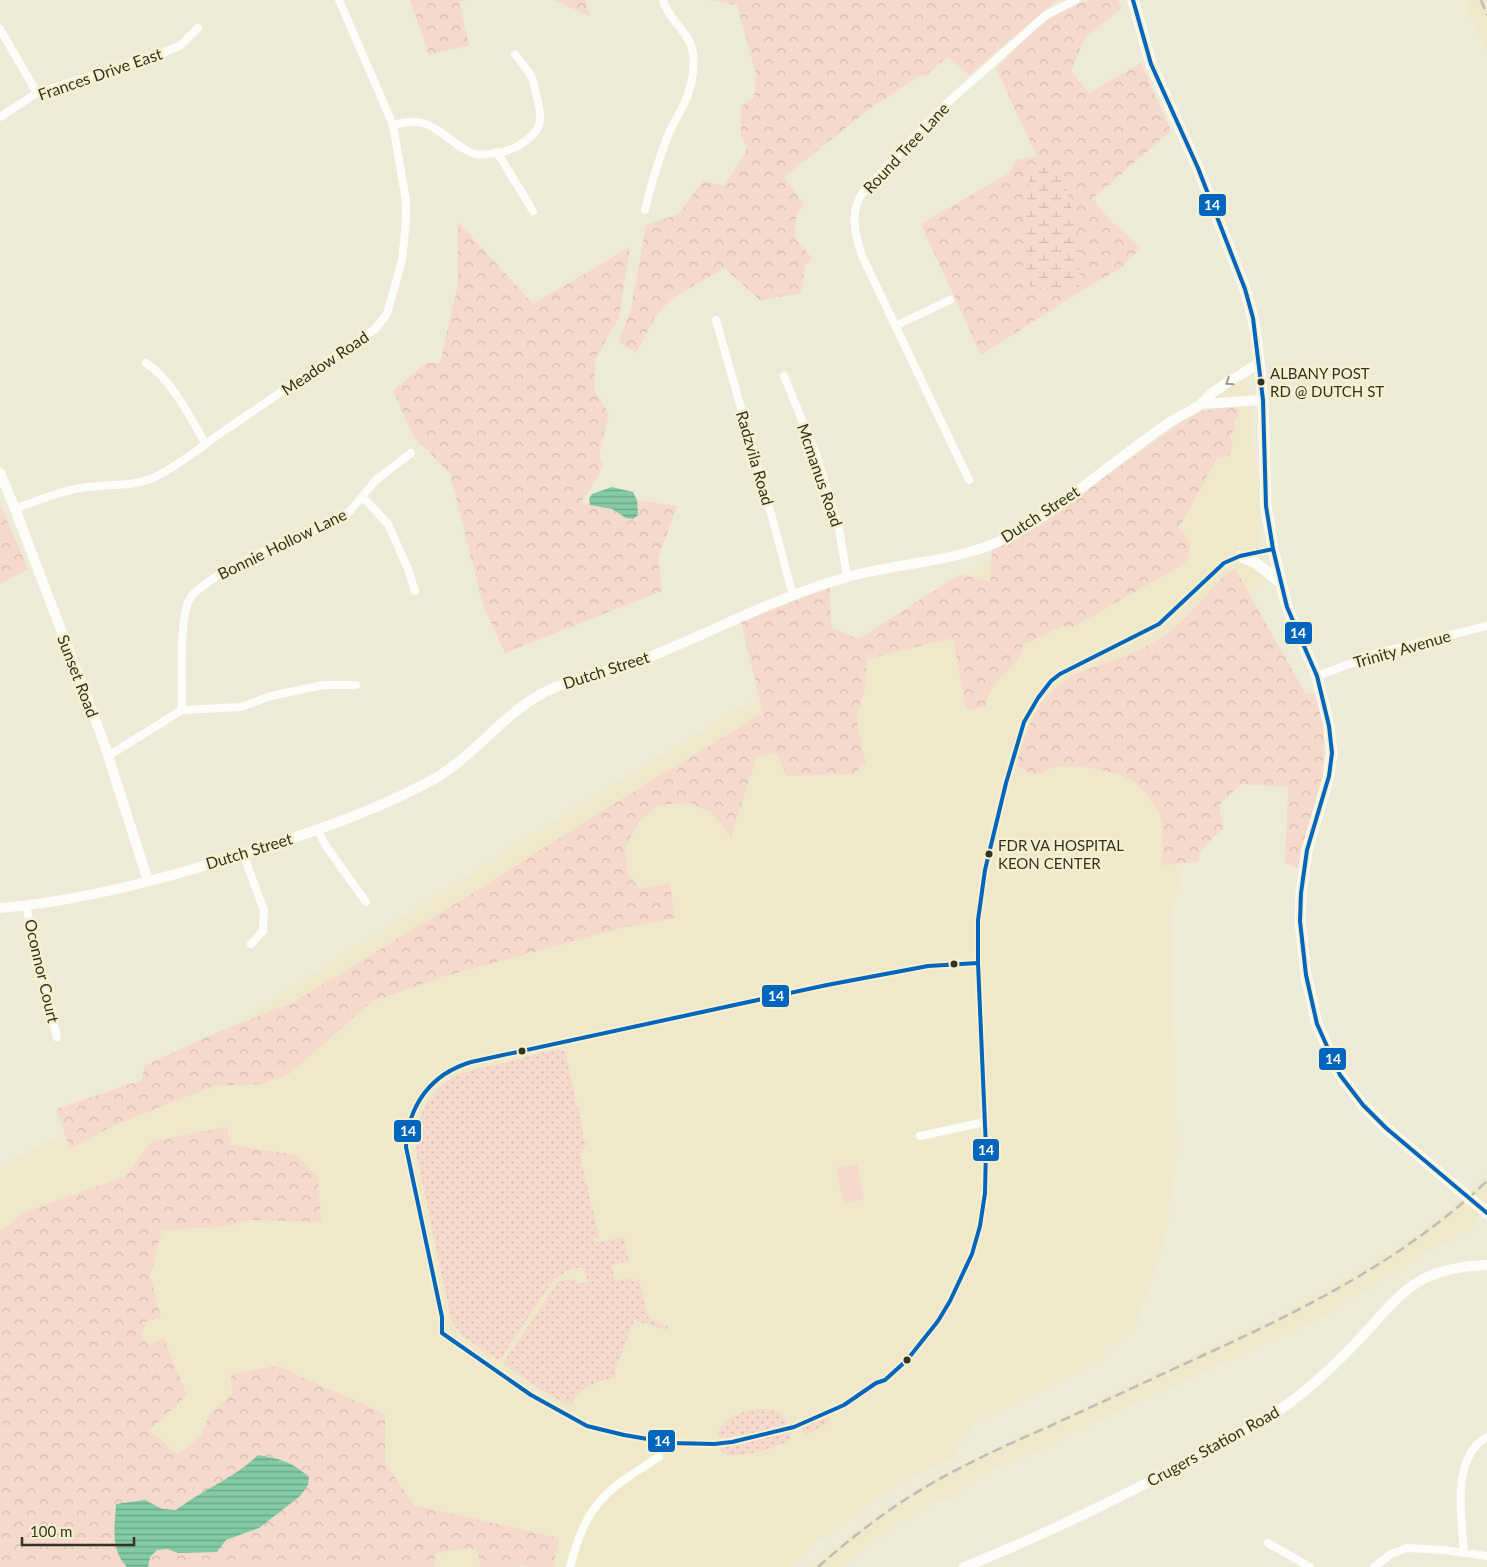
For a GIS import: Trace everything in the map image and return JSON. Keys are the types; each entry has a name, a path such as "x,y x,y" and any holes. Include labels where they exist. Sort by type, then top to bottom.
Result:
{"main road":[{"path":"1132,0 1151,64 1198,168 1245,289 1253,318 1263,400 1266,506 1273,549 1287,608 1318,676 1329,726 1332,752 1326,790 1307,850 1301,893 1300,921 1306,975 1317,1024 1340,1073 1363,1105 1386,1128 1487,1213"},
{"path":"1240,556 1256,563 1281,583"}],"street":[{"name":"Meadow Road","path":"15,509 54,494 71,490 141,482 174,466 375,330 387,314 402,260 406,201 393,125 339,0"},
{"path":"644,210 670,131 683,106 693,74 693,52 686,35 665,8 663,0"},
{"name":"Round Tree Lane","path":"970,480 862,256 854,232 857,200 862,192 945,105 1046,15 1076,0"},
{"name":"Frances Drive East","path":"0,117 37,93 162,53 181,45 198,28"},
{"path":"0,29 37,93"},
{"path":"393,125 408,120 422,121 475,154 510,149 528,140 537,130 541,116 532,77 515,54"},
{"path":"497,152 533,211"},
{"path":"895,326 950,300"},
{"name":"Radzvila Road","path":"716,320 793,596"},
{"path":"146,363 157,370 185,409 205,444"},
{"path":"1202,404 1210,395 1259,364"},
{"name":"Mcmanus Road","path":"784,376 820,469 839,528 847,577"},
{"path":"1202,404 1263,400"},
{"name":"Dutch Street","path":"0,908 26,906 148,882 243,854 317,829 400,795 433,779 466,756 516,710 541,694 570,682 646,658 793,596 847,577 955,556 1001,541 1028,526 1141,443 1177,418 1202,404"},
{"name":"Bonnie Hollow Lane","path":"182,710 184,615 189,599 199,588 218,574 335,521 350,511 376,480 411,453"},
{"name":"Sunset Road","path":"0,473 108,756 148,882"},
{"path":"363,497 388,524 408,569 415,591"},
{"name":"Trinity Avenue","path":"1318,676 1379,653 1487,626"},
{"path":"108,756 182,710 241,707 271,696 313,687 356,685"},
{"path":"317,829 326,846 366,902"},
{"path":"243,854 264,910 263,931 251,944"},
{"name":"Oconnor Court","path":"26,906 57,1037"},
{"path":"920,1136 985,1122"},
{"name":"Crugers Station Road","path":"964,1567 1086,1514 1248,1430 1288,1404 1312,1385 1361,1338 1398,1297 1415,1284 1427,1277 1452,1268 1487,1265"},
{"path":"1464,1553 1461,1492 1463,1472 1470,1453 1487,1437"},
{"path":"570,1567 576,1545 589,1514 601,1498 620,1482 659,1457"},
{"path":"1268,1543 1310,1567"},
{"path":"1374,1567 1391,1554 1407,1548 1487,1556"}],"shaded area":[{"path":"1465,0 1487,0 1487,51 1475,26"},
{"path":"1248,381 1265,580 1209,638 1199,802 1170,918 1177,1150 1166,1235 1153,1278 1133,1330 1093,1365 976,1423 952,1458 894,1488 816,1543 794,1567 0,1567 0,1171 6,1164 65,1134 84,1115 208,1041 541,829 1005,550 1235,384"},
{"path":"612,487 633,492 637,500 638,515 633,519 626,518 612,509 590,505 589,499 592,494"},
{"path":"1487,1175 1487,1207 1468,1230 1456,1239 1433,1249 1325,1315 1182,1383 1069,1433 1051,1446 1000,1466 969,1484 953,1499 939,1500 907,1519 859,1552 843,1567 811,1567 883,1510 948,1471 1278,1316 1370,1264 1400,1246 1452,1208"},
{"path":"258,1455 286,1462 309,1477 308,1485 300,1496 259,1528 226,1540 217,1552 178,1553 167,1549 157,1550 150,1557 148,1567 127,1567 118,1553 116,1545 116,1504 145,1500 162,1509 176,1510 238,1471"}],"green space":[{"path":"410,0 466,0 459,2 469,45 429,55"},
{"path":"553,0 585,0 590,16"},
{"path":"709,0 1057,0 969,75 947,57 925,76 920,75 868,110 784,177 803,203 796,217 795,239 812,258 805,266 801,293 760,300 724,268 671,299 656,316 636,353 619,342 631,309 646,225 679,214 703,181 724,186 746,152 747,145 741,138 741,107 754,97 756,74 737,5"},
{"path":"1092,0 1118,0 1122,8 1085,38 1071,71 1089,93 1141,63 1171,131 1093,198 1108,218 1141,248 1119,269 1079,292 981,355 921,224 1009,173 1017,159 1037,156 996,68 1035,29 1067,7"},
{"path":"1037,156 1064,179 1079,238 1079,292 1029,286 1022,243 1029,178"},
{"path":"458,222 533,304 630,247 619,318 595,359 594,390 609,414 599,455 603,466 581,502 612,509 626,518 638,515 637,500 677,506 658,559 662,591 505,653 483,605 450,474 413,435 393,391 426,363 440,363 458,283"},
{"path":"1230,407 1238,409 1239,415 1234,420 1235,428 1230,436 1233,446 1229,455 1217,458 1179,528 1186,537 1190,548 1185,563 1073,627 1062,626 1023,645 1015,664 992,688 985,707 966,710 953,638 867,659 864,692 856,717 865,762 854,774 787,776 776,753 756,758 731,837 711,812 690,803 659,805 641,819 625,847 628,875 640,889 670,883 675,918 621,928 442,977 371,1002 289,1074 261,1084 214,1086 114,1125 70,1149 56,1109 142,1080 144,1066 207,1037 294,1002 763,713 741,622 830,587 831,627 859,639 960,574 990,582 992,550 1030,531 1184,420 1203,411"},
{"path":"0,504 28,569 0,584"},
{"path":"1235,569 1306,694 1315,693 1322,716 1324,760 1314,814 1298,868 1285,863 1288,787 1241,784 1219,805 1223,829 1204,848 1198,862 1161,865 1162,834 1160,815 1149,797 1134,782 1118,774 1085,767 1056,767 1034,775 1016,766 1031,722 1046,697 1057,687 1069,678 1084,671 1152,644 1186,617 1224,576"},
{"path":"557,1049 565,1051 577,1108 579,1108 584,1141 588,1141 580,1155 599,1237 593,1238 594,1243 624,1237 629,1261 611,1265 615,1280 632,1278 633,1282 639,1280 649,1319 668,1326 667,1330 634,1320 615,1371 616,1378 601,1381 584,1389 570,1406 543,1391 503,1363 559,1281 575,1279 577,1284 588,1282 583,1267 564,1271 563,1274 554,1279 500,1359 471,1342 460,1332 451,1319 417,1157 416,1144 417,1132 424,1108 430,1098 448,1080 472,1070"},
{"path":"226,1127 232,1145 296,1155 318,1177 321,1222 249,1220 222,1227 162,1230 150,1276 161,1317 146,1322 141,1337 149,1345 164,1338 187,1395 149,1431 178,1454 201,1436 209,1415 232,1394 231,1374 277,1366 385,1414 385,1463 414,1505 559,1538 553,1567 531,1567 519,1564 519,1567 480,1567 478,1552 470,1548 435,1553 434,1567 148,1567 150,1557 157,1550 167,1549 178,1553 217,1552 226,1540 259,1528 258,1455 238,1471 176,1510 162,1509 145,1500 116,1504 118,1546 123,1562 127,1567 0,1567 0,1232 23,1213 126,1176 152,1141"},
{"path":"857,1164 864,1199 844,1204 836,1168"},
{"path":"758,1409 779,1413 783,1415 787,1423 785,1426 755,1434 720,1438 718,1435 720,1429 728,1419 745,1411"},
{"path":"825,1417 830,1419 829,1422 806,1435 801,1429 804,1426"},
{"path":"789,1432 791,1438 780,1445 761,1451 728,1455 721,1451 720,1448 722,1445 747,1442"}],"railway":[{"path":"1481,0 1487,15"},
{"path":"818,1567 859,1532 888,1511 948,1474 1244,1337 1354,1279 1423,1234 1456,1209 1487,1181"}],"transit line":[{"name":"14","path":"1133,0 1151,64 1198,168 1245,289 1253,318 1263,400 1266,506 1273,549 1287,607 1317,676 1329,726 1332,753 1329,776 1307,850 1301,893 1300,921 1306,975 1317,1024 1340,1075 1363,1105 1386,1128 1487,1213"},
{"name":"14","path":"442,1333 531,1395 587,1426 671,1443 714,1444 732,1442 794,1427 844,1405 876,1383 885,1380 907,1360 938,1321 950,1301 972,1254 980,1226 985,1193 986,1148 978,963 978,920 985,870 1006,783 1024,722 1038,698 1051,681 1060,674 1159,624 1224,563 1240,556 1273,549"},
{"name":"14","path":"442,1333 442,1317 406,1147 411,1118 417,1105 424,1093 444,1074 471,1062 827,985 928,966 978,963"}],"place":[{"name":"ALBANY POST RD @ DUTCH ST","path":"1261,382"},
{"name":"FDR VA HOSPITAL KEON CENTER","path":"989,854"}]}
